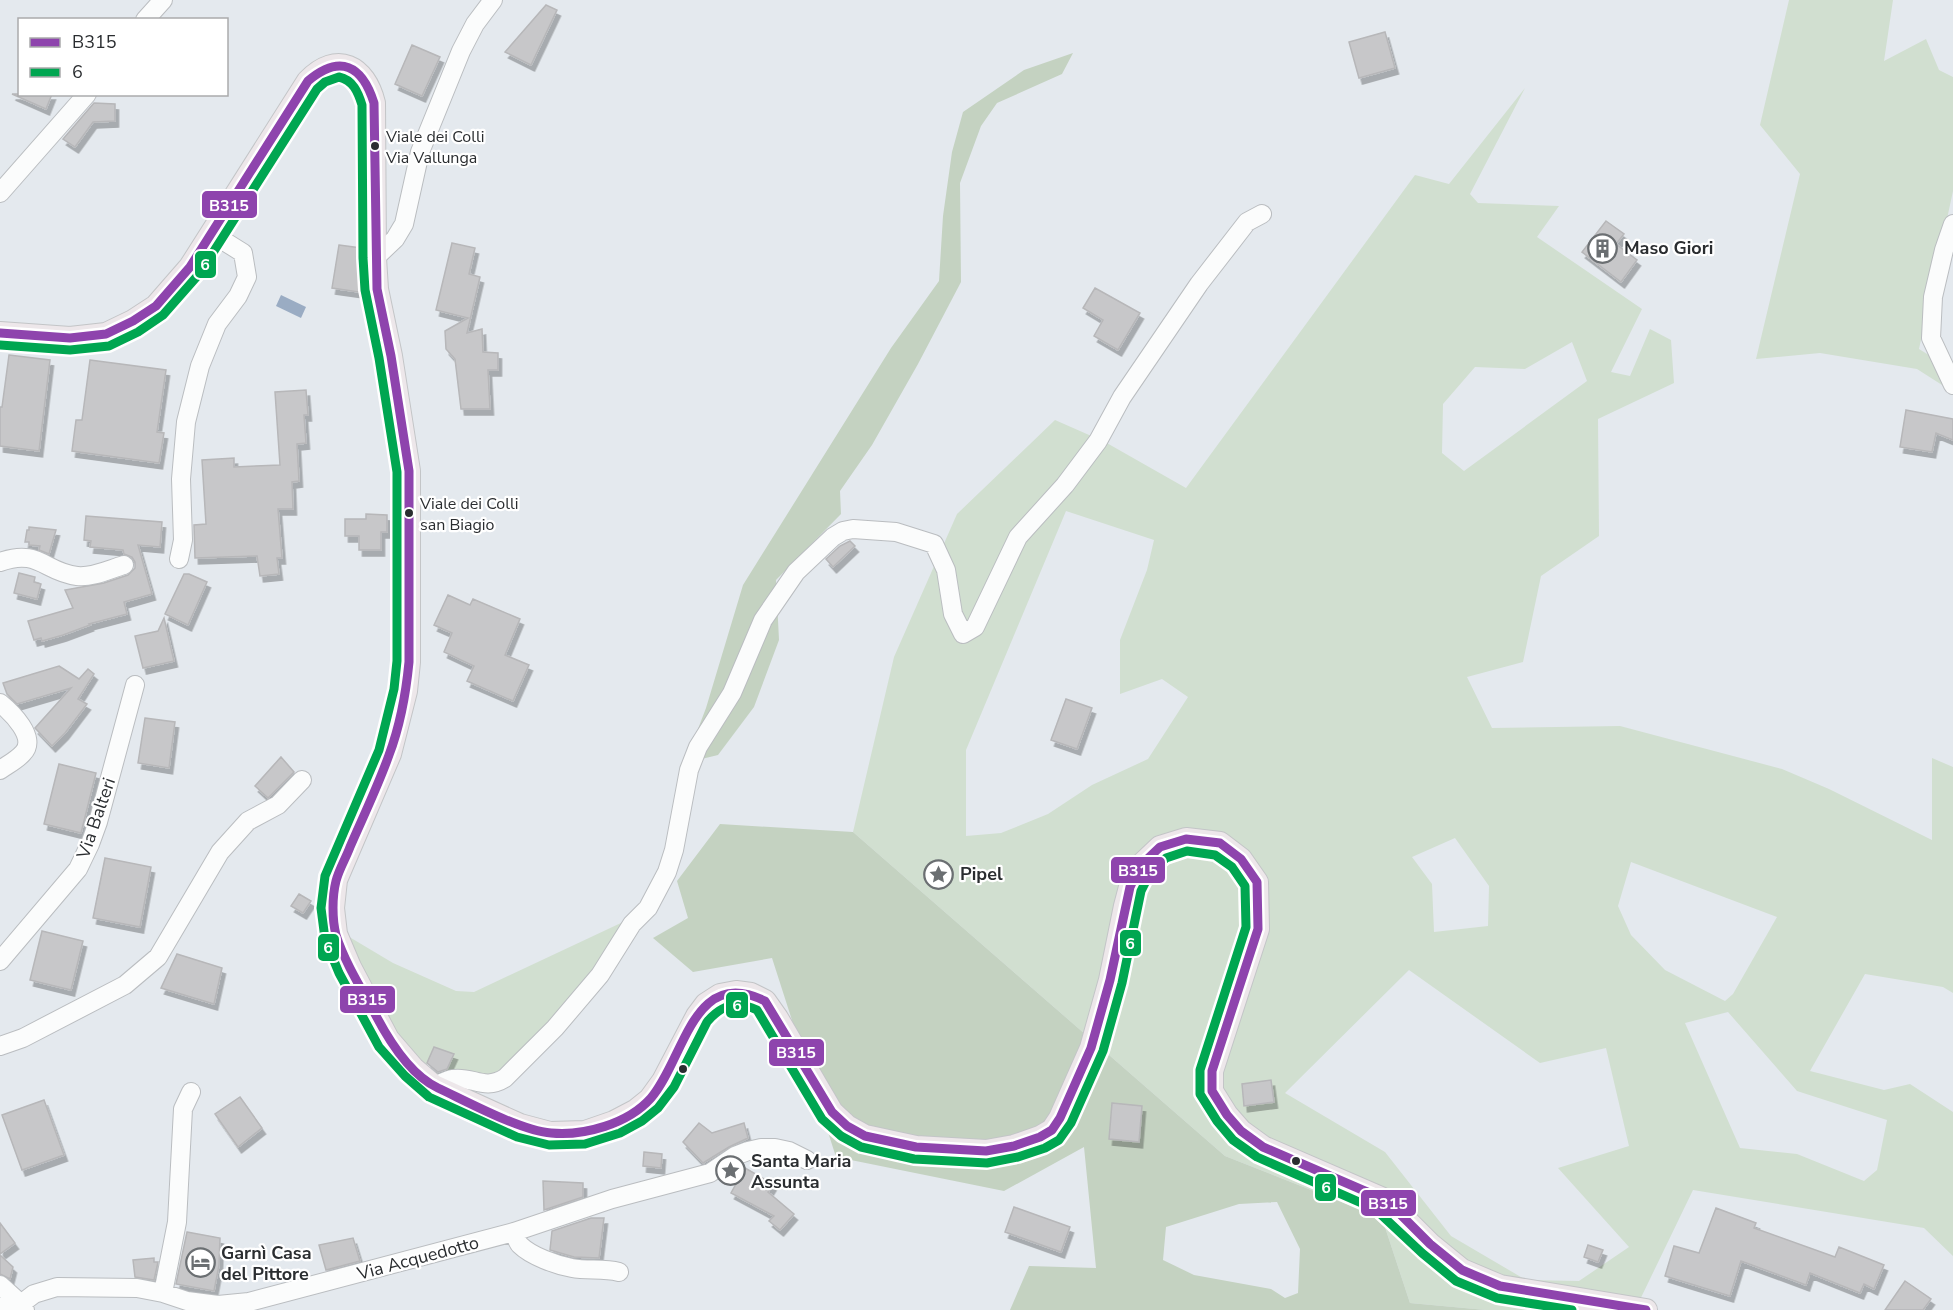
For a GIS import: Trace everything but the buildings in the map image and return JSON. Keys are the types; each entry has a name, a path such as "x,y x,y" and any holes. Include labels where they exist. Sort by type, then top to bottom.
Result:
{"main road":[{"path":"0,333 70,338 106,334 133,321 156,306 190,267 308,81 317,72 332,65 344,65 356,69 365,78 374,103 377,289 391,356 409,471 409,662 406,691 390,754 336,880 333,908 336,934 350,967 388,1039 412,1068 434,1086 520,1125 550,1133 585,1132 614,1122 635,1111 650,1099 663,1082 697,1016 706,1004 720,994 736,992 751,994 765,1001 832,1112 847,1126 865,1136 916,1147 986,1151 1014,1146 1052,1130 1091,1048 1110,980 1130,887 1140,866 1160,847 1186,839 1220,843 1240,859 1257,882 1258,929 1212,1071 1212,1091 1227,1115 1241,1131 1263,1147 1381,1198 1430,1244 1462,1270 1500,1286 1646,1310"}],"street":[{"path":"147,18 163,0"},
{"path":"375,258 395,240 404,224 420,152 461,51 475,24 494,0"},
{"path":"0,193 85,96"},
{"path":"434,1086 454,1079 485,1084 497,1083 505,1078 555,1028 600,975 632,924 648,908 667,872 674,850 689,770 698,747 732,693 763,620 796,572 833,537 843,531 876,529 917,538 934,544 946,570 953,614 963,634 975,627 1018,537 1065,485 1098,441 1122,397 1199,284 1247,222 1262,213"},
{"path":"1953,224 1944,250 1933,297 1931,338 1953,385"},
{"path":"179,559 183,540 181,479 186,422 200,366 217,324 238,296 246,277 243,253 211,233"},
{"path":"0,562 17,556 30,557 65,573 78,576 89,576 124,565"},
{"name":"Via Balteri","path":"0,962 78,869 98,822 135,685"},
{"path":"0,703 20,723 26,736 27,747 24,753 0,770"},
{"path":"0,1046 33,1033 125,985 158,957 220,852 248,821 278,805 302,780"},
{"path":"163,1293 177,1222 183,1109 191,1092"},
{"name":"Via Acquedotto","path":"23,1307 34,1294 57,1287 137,1288 187,1301 218,1305 249,1302 514,1232 612,1199 710,1173 748,1150 775,1148 789,1151 807,1160"},
{"path":"514,1232 519,1244 549,1260 573,1268 619,1272"},
{"path":"0,1285 23,1307"},
{"path":"0,1307 23,1307"}],"green space":[{"path":"1789,0 1893,0 1884,61 1926,39 1939,70 1953,77 1953,191 1919,349 1953,370 1953,392 1917,369 1820,353 1756,359 1800,174 1760,125"},
{"path":"1073,53 1062,74 997,103 981,126 960,183 961,282 872,445 840,491 841,514 776,580 779,640 754,707 718,755 685,763 706,708 743,585 891,348 939,281 943,216 952,152 963,112 1024,70"},
{"path":"1525,88 1470,194 1478,203 1559,206 1537,237 1642,309 1611,372 1630,376 1650,329 1671,340 1674,383 1598,419 1599,536 1541,576 1523,662 1467,677 1492,728 1620,726 1782,769 1829,789 1932,840 1932,758 1953,767 1953,993 1943,987 1865,974 1810,1071 1884,1090 1910,1084 1953,1112 1953,1256 1924,1228 1693,1190 1635,1310 1486,1310 1410,1303 1382,1218 1225,1156 853,832 894,657 957,514 1055,420 1105,442 1186,488 1415,175 1449,184","holes":["1572,342 1587,381 1464,471 1442,453 1443,404 1475,367 1525,369","1066,511 1154,540 1147,570 1120,640 1120,694 1162,679 1188,697 1148,759 1092,785 1048,814 1001,833 966,836 966,750","1455,838 1489,886 1488,926 1434,932 1432,884 1412,857","1631,862 1777,917 1733,994 1725,1001 1665,970 1631,935 1618,906","1409,970 1540,1063 1606,1048 1629,1146 1558,1168 1629,1247 1579,1281 1526,1280 1451,1236 1385,1152 1285,1093","1728,1012 1797,1091 1887,1120 1877,1170 1864,1181 1797,1154 1740,1148 1685,1023"]},
{"path":"720,824 853,832 1225,1156 1382,1218 1410,1303 1486,1310 1010,1310 1029,1266 1096,1268 1084,1147 1004,1191 836,1157 772,958 693,972 653,938 688,918 677,881","holes":["1277,1202 1300,1249 1298,1293 1285,1298 1271,1289 1194,1275 1163,1260 1166,1227 1239,1204"]},
{"path":"623,922 605,964 504,1074 467,1077 446,1071 453,1054 434,1047 426,1067 392,1030 346,935 393,963 456,991 474,992"}],"water":[{"path":"281,295 306,307 301,318 276,306"}],"transit line":[{"name":"B315","path":"0,333 70,338 106,334 133,321 156,306 190,267 308,81 330,68 340,66 356,72 363,80 374,103 377,289 391,356 409,471 409,662 396,733 380,778 337,877 333,915 336,935 343,954 384,1030 408,1064 427,1082 494,1115 525,1127 551,1133 591,1130 630,1115 651,1098 663,1081 694,1021 706,1005 722,995 741,993 765,1001 832,1112 847,1126 865,1136 916,1147 986,1151 1014,1146 1052,1130 1060,1118 1091,1048 1110,980 1130,887 1140,866 1160,847 1186,839 1220,843 1241,859 1257,882 1258,929 1212,1071 1212,1091 1227,1115 1241,1131 1263,1147 1381,1198 1430,1244 1462,1270 1500,1286 1646,1310"},
{"name":"6","path":"0,345 70,350 109,346 138,332 163,315 200,273 317,89 325,82 339,77 354,87 362,105 365,290 379,358 397,472 397,661 394,689 379,750 325,876 321,908 325,939 339,973 379,1047 405,1076 429,1097 517,1137 549,1145 585,1144 620,1133 642,1121 658,1108 674,1087 707,1022 724,1008 743,1005 757,1010 822,1119 841,1136 861,1147 914,1159 987,1163 1018,1157 1045,1148 1059,1140 1071,1123 1103,1051 1122,983 1141,891 1150,873 1166,858 1187,851 1215,855 1232,867 1245,886 1246,927 1200,1070 1200,1094 1217,1121 1233,1140 1257,1157 1375,1209 1456,1281 1497,1298 1572,1310"}],"place":[{"name":"Viale dei Colli Via Vallunga","path":"375,146"},
{"name":"Maso Giori","path":"1603,248"},
{"name":"Viale dei Colli san Biagio","path":"409,513"},
{"name":"Pipel","path":"939,874"},
{"name":"Santa Maria Assunta","path":"730,1171"},
{"name":"Garnì Casa del Pittore","path":"200,1263"}]}
